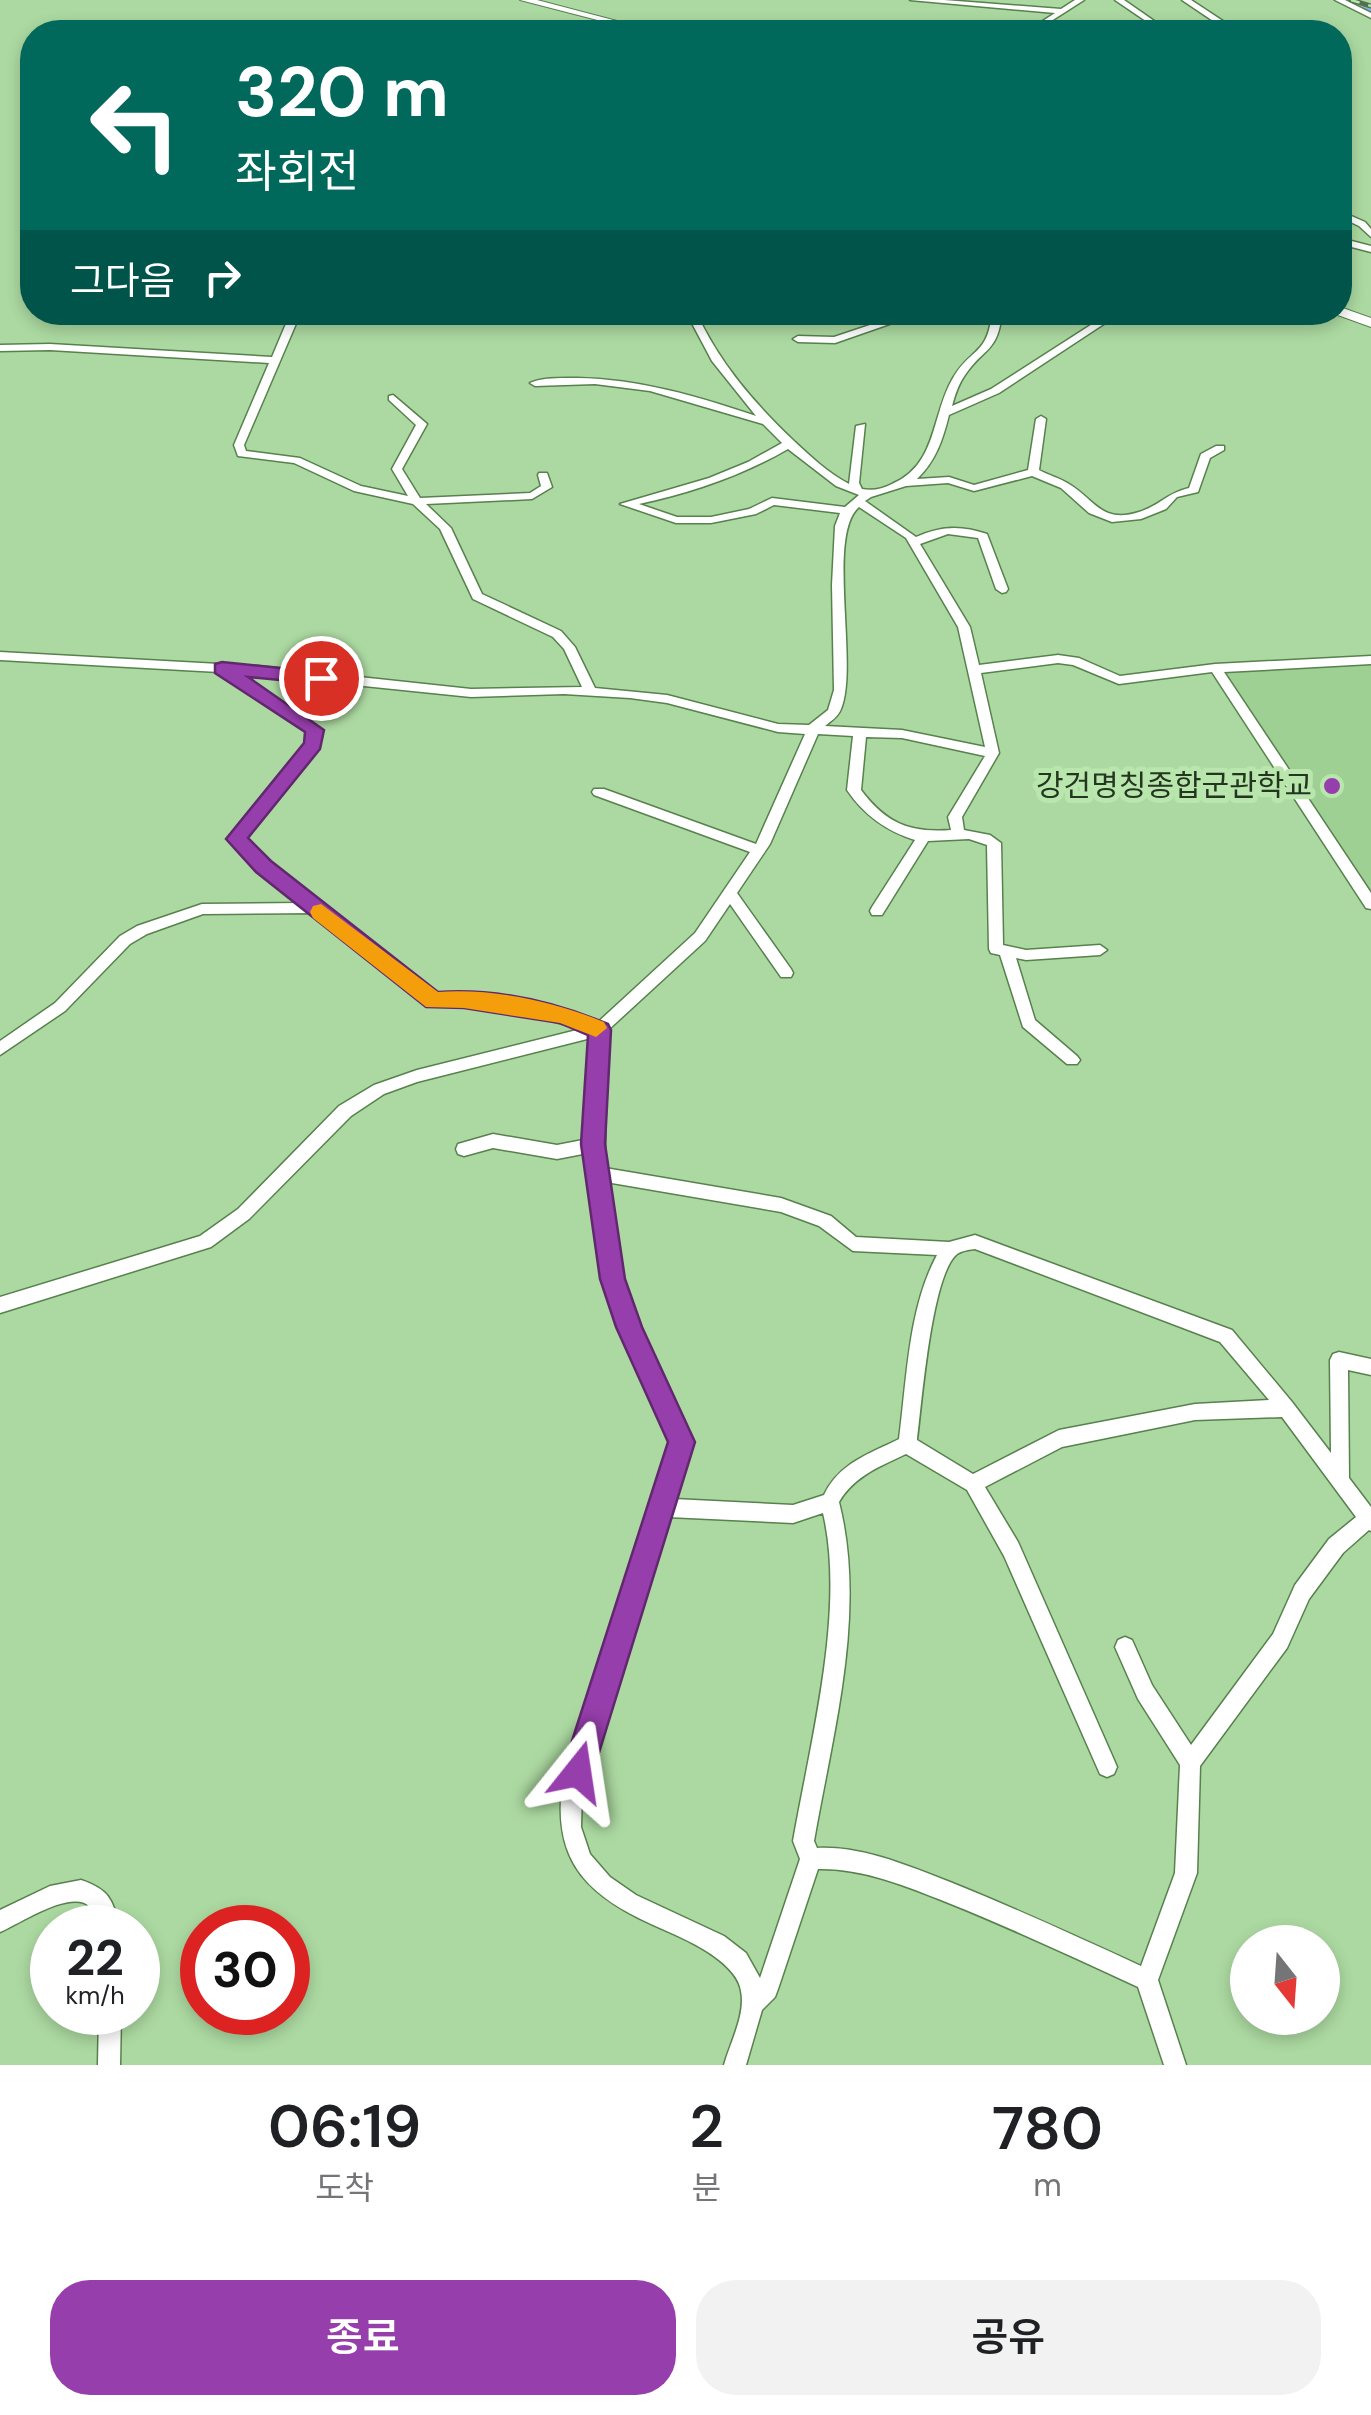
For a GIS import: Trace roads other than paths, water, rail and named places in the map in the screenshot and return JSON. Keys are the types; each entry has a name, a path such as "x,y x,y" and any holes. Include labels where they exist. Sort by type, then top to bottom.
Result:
{"main road":[{"path":"524,0 605,20"},
{"path":"542,0 620,20"}],"street":[{"path":"914,0 1062,11"},
{"path":"1048,20 1080,0"},
{"path":"1120,0 1149,20"},
{"path":"1186,0 1217,20"},
{"path":"1339,0 1371,16"},
{"path":"290,325 238,445 242,454 296,460 370,492 417,502 532,496 547,486 543,475"},
{"path":"698,325 719,362 764,422 915,542 964,627 993,752 955,818 958,833"},
{"path":"798,339 835,340 881,325"},
{"path":"790,443 723,480 626,504 676,520 710,520 752,512 772,501 858,500 900,484 921,471 956,380 993,343 996,325"},
{"path":"945,414 995,391 1098,325"},
{"path":"0,348 50,347 274,360"},
{"path":"534,383 570,379 666,388 764,422"},
{"path":"393,398 422,424 397,469 417,502 446,528 478,596 557,634 569,647 590,690"},
{"path":"1033,472 1041,419"},
{"path":"0,1306 205,1242 246,1213 346,1110 385,1088 429,1072 600,1030 700,937 758,850 814,728 834,712 840,690 841,526 858,500 854,483 861,426"},
{"path":"900,484 948,480 974,488 1033,472 1065,486 1101,515 1125,519 1162,507 1172,496 1194,490 1205,456 1220,448"},
{"path":"915,542 952,528 983,536 1002,589"},
{"path":"0,656 222,668 470,693 590,690 667,699 778,728 938,739 993,752"},
{"path":"972,670 1075,660 1119,680 1215,668 1371,660"},
{"path":"222,668 314,730 314,744 236,839 315,908 434,1001 464,999 562,1014 600,1030"},
{"path":"1215,668 1371,904"},
{"path":"860,731 862,746 854,790 872,812 924,836 958,833 985,837 996,850 996,949 1007,953 1100,950"},
{"path":"599,792 758,850"},
{"path":"878,911 924,836"},
{"path":"730,893 786,973"},
{"path":"0,1050 60,1007 125,940 142,930 202,909 315,908"},
{"path":"1007,953 1028,1024 1072,1060"},
{"path":"600,1030 593,1144 612,1279 629,1327 682,1442 583,1748 570,1825 581,1856 598,1883 735,1959 753,1987 752,2006 735,2065"},
{"path":"464,1149 493,1141 558,1152 593,1144"},
{"path":"596,1173 780,1205 825,1220 853,1244 952,1248 975,1242 1214,1330 1238,1348 1370,1520 1336,1546 1302,1592 1280,1641 1190,1763 1186,1873 1148,1980 1175,2065"},
{"path":"908,1444 932,1294 952,1248"},
{"path":"1340,1480 1339,1360 1371,1367"},
{"path":"973,1484 1060,1440 1195,1412 1286,1408"},
{"path":"908,1444 973,1484 1011,1549 1107,1767"},
{"path":"752,2006 768,1989 811,1859 802,1841 830,1686 840,1581 841,1540 830,1502 836,1486 852,1470 908,1444"},
{"path":"662,1508 793,1514 830,1502"},
{"path":"1126,1647 1144,1692 1190,1763"},
{"path":"811,1859 822,1855 874,1866 1015,1920 1148,1980"},
{"path":"39,1905 78,1889 92,1890 103,1905"},
{"path":"0,1921 30,1909"},
{"path":"108,2065 109,2035"}],"waterway":[{"path":"1366,6 1371,10"}],"railway":[{"path":"1351,0 1371,6"}],"place":[{"name":"강건명칭종합군관학교","path":"1332,786"}]}
